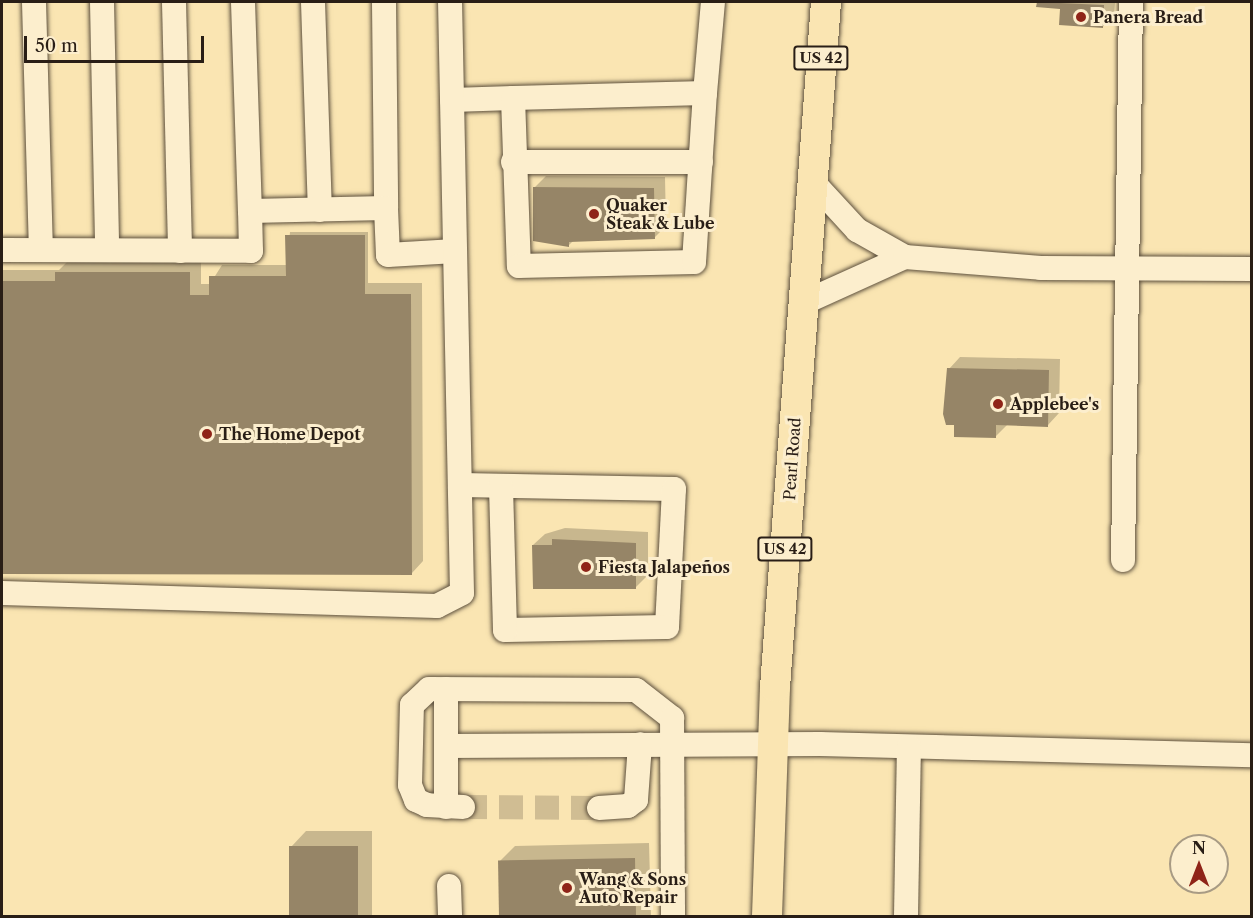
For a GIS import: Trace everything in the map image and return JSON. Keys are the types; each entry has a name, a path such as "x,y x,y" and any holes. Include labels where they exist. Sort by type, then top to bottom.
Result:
{"main road":[{"name":"Pearl Road","path":"767,916 773,744 826,2"}],"lane":[{"path":"34,2 41,250"},
{"path":"102,2 108,250"},
{"path":"174,2 180,251"},
{"path":"2,250 251,251 243,2"},
{"path":"313,2 320,210"},
{"path":"384,2 388,255 455,251"},
{"path":"2,593 437,606 462,593 450,2"},
{"path":"513,98 513,162 519,266 694,262 713,2"},
{"path":"1124,560 1131,2"},
{"path":"452,100 705,93"},
{"path":"513,162 700,162"},
{"path":"812,181 857,230 905,257 1041,268 1251,269"},
{"path":"250,211 386,208"},
{"path":"803,303 905,257"},
{"path":"460,485 674,489 667,627 505,630 501,486"},
{"path":"446,689 446,746 454,807 416,800 410,785 409,724 419,697 429,689 446,689 636,690 672,718 673,916"},
{"path":"599,808 628,806 636,800 640,744"},
{"path":"446,746 773,744 1251,754"},
{"path":"906,916 909,747"},
{"path":"449,886 450,916"}],"building":[{"name":"Panera Bread","path":"1037,2 1104,5 1103,28 1059,25 1060,9 1036,7"},
{"name":"Quaker Steak & Lube","path":"533,187 654,188 655,239 569,242 569,247 533,241"},
{"name":"The Home Depot","path":"285,235 365,235 365,294 411,294 412,575 2,574 2,281 55,281 55,272 190,272 190,295 209,295 209,276 286,276"},
{"name":"Applebee's","path":"947,368 1049,370 1048,427 996,425 996,438 954,437 954,425 946,425 943,414"},
{"name":"Fiesta Jalapeños","path":"552,539 636,543 636,589 533,589 532,545 552,545"},
{"path":"289,846 358,846 358,916 289,916"},
{"name":"Wang & Sons Auto Repair","path":"635,858 636,916 499,916 498,860"}],"tunnel":[{"path":"463,807 599,808"}],"place":[{"name":"Panera Bread","path":"1081,17"},
{"name":"Quaker Steak & Lube","path":"594,214"},
{"name":"Applebee's","path":"998,404"},
{"name":"The Home Depot","path":"207,434"},
{"name":"Fiesta Jalapeños","path":"586,567"},
{"name":"Wang & Sons Auto Repair","path":"567,888"}]}
